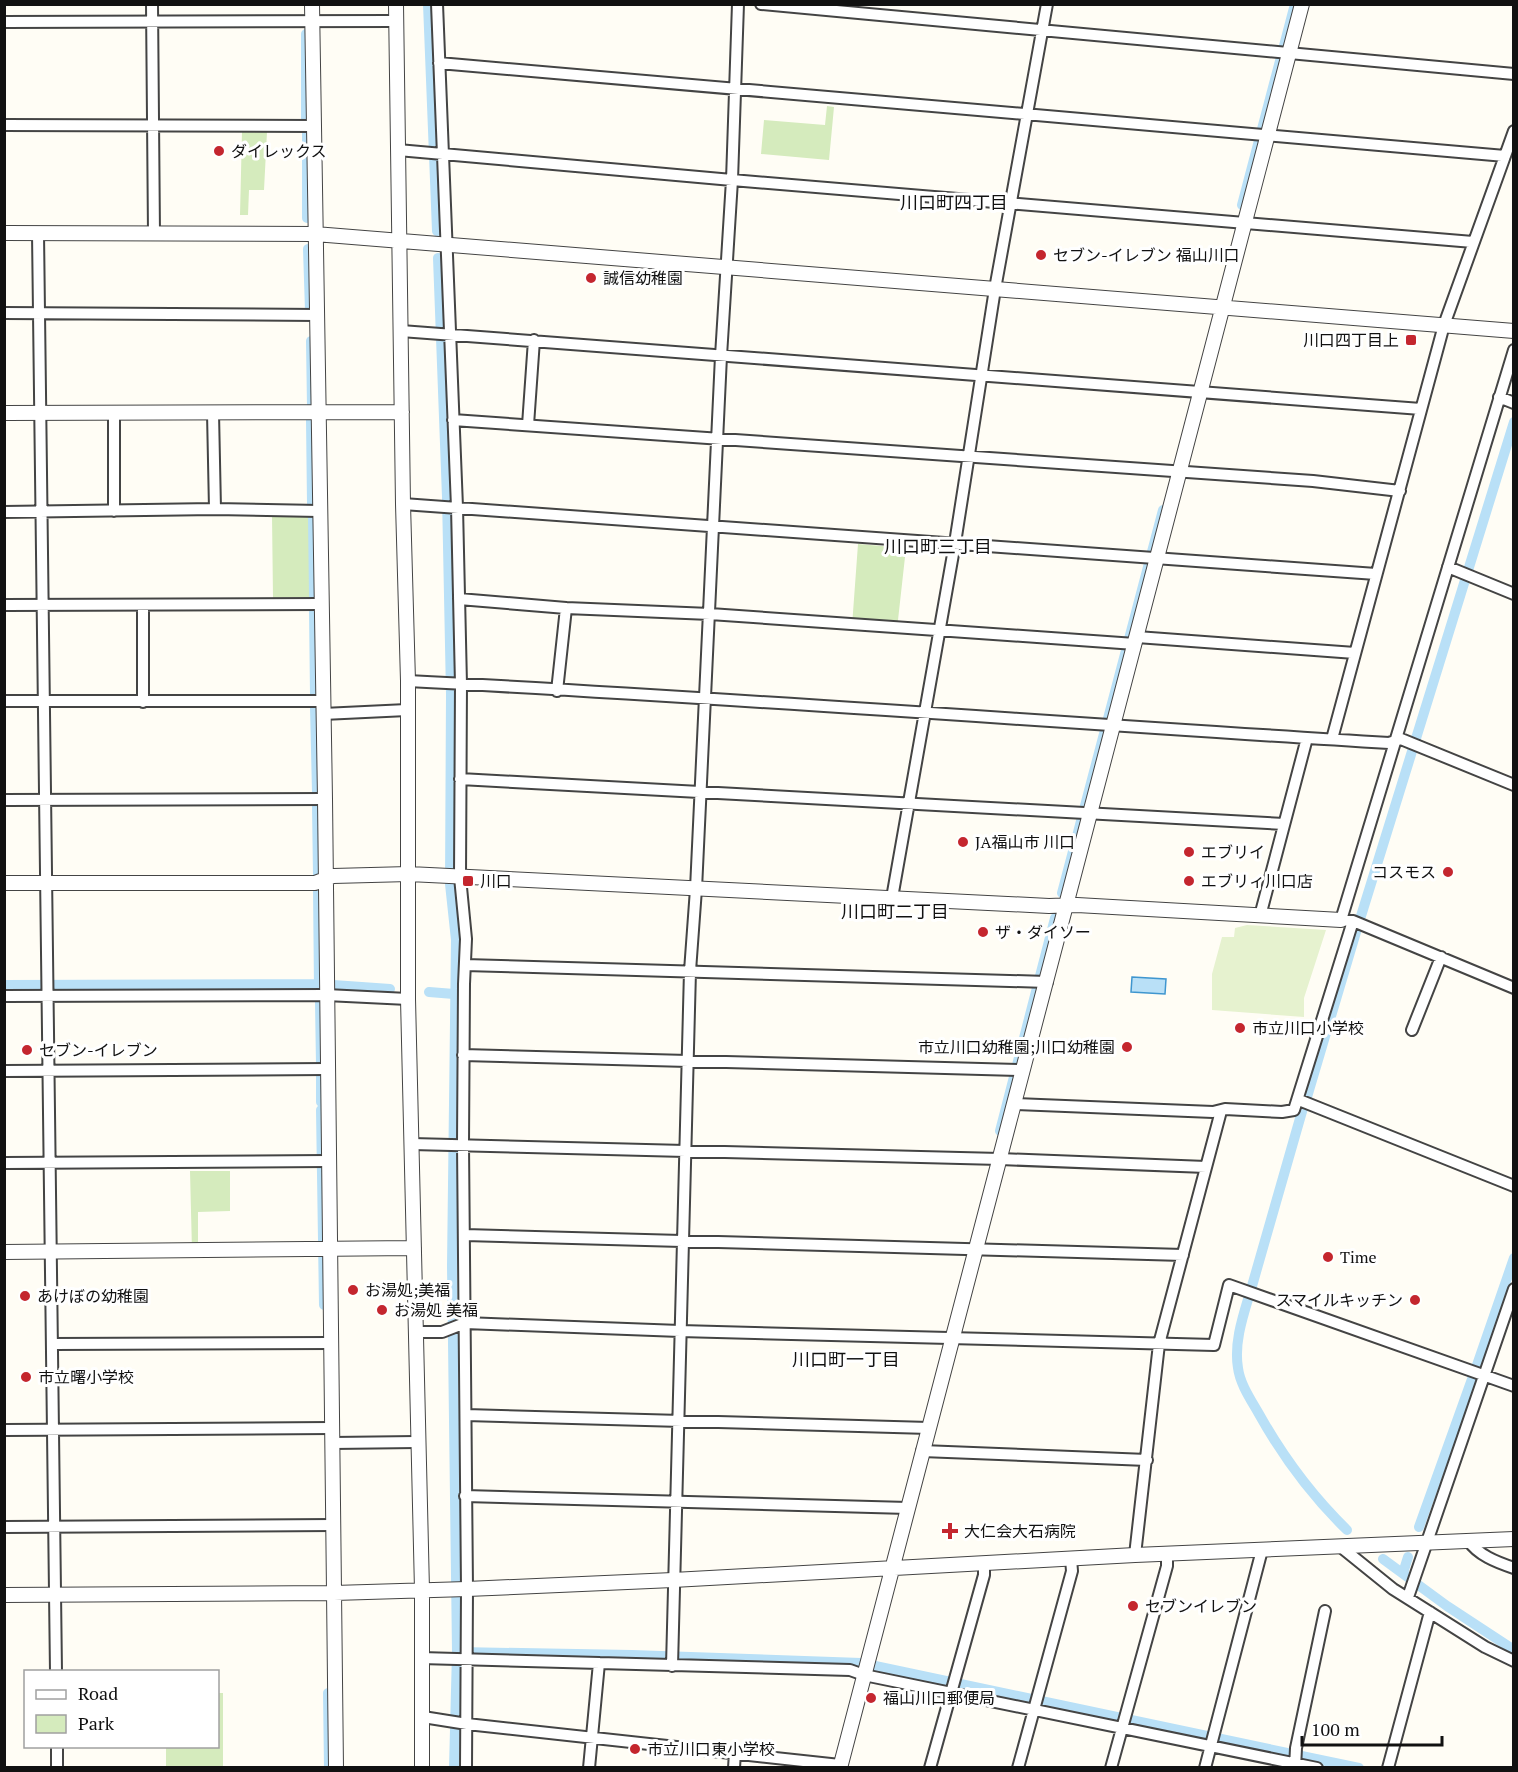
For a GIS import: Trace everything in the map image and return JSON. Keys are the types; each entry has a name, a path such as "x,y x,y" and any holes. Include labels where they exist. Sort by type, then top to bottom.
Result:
{"street":[{"path":"152,4 154,234"},
{"path":"312,4 318,315 320,604 325,799 336,1767"},
{"path":"396,4 403,504 408,681 410,874 408,999 422,1590 422,1767"},
{"path":"437,4 457,507 461,684 460,779 451,876 466,939 463,1145 466,1767"},
{"path":"672,1666 690,971 732,180 738,4"},
{"path":"761,4 1514,74"},
{"path":"892,898 955,543 995,289 1047,4"},
{"path":"423,1717 467,1724 735,1752 768,1762 840,1766 1302,4"},
{"path":"4,22 396,21"},
{"path":"439,63 1505,156"},
{"path":"4,125 314,126"},
{"path":"1332,740 1444,325 1514,131"},
{"path":"398,150 1473,242"},
{"path":"4,233 315,234 1514,331"},
{"path":"38,233 56,1670"},
{"path":"4,313 318,315"},
{"path":"401,331 1421,409"},
{"path":"528,425 534,340"},
{"path":"1014,1104 1213,1112 1225,1109 1291,1112 1294,1110 1299,1100 1395,741 1514,350"},
{"path":"1499,397 1514,403"},
{"path":"4,413 402,412"},
{"path":"114,413 114,511"},
{"path":"213,413 215,509"},
{"path":"453,420 1181,471 1359,485 1400,491"},
{"path":"403,504 1376,574"},
{"path":"4,512 215,509 319,511"},
{"path":"1448,567 1514,594"},
{"path":"459,598 566,608 710,614 940,630 1355,653"},
{"path":"4,605 320,604"},
{"path":"143,605 143,702"},
{"path":"558,691 566,608"},
{"path":"408,681 924,712 1332,740 1389,743 1401,739 1514,785"},
{"path":"4,701 143,702 407,710"},
{"path":"1260,916 1307,738"},
{"path":"460,779 1284,824"},
{"path":"4,800 325,799"},
{"path":"4,883 315,883 333,876 410,874 1347,920 1514,988"},
{"path":"1412,1030 1441,957"},
{"path":"465,965 1047,982"},
{"path":"4,996 46,989 326,988 408,999"},
{"path":"464,1055 1022,1070"},
{"path":"4,1071 327,1070"},
{"path":"1299,1100 1514,1186"},
{"path":"1135,1555 1159,1344 1221,1111"},
{"path":"412,1144 1000,1159 1206,1167"},
{"path":"4,1163 328,1161"},
{"path":"465,1235 1183,1255"},
{"path":"4,1252 414,1248"},
{"path":"416,1332 442,1332 465,1323 1214,1345 1229,1285 1514,1386"},
{"path":"1408,1597 1478,1373 1514,1289"},
{"path":"52,1344 332,1343"},
{"path":"466,1415 929,1428"},
{"path":"4,1430 332,1428"},
{"path":"332,1443 417,1442"},
{"path":"922,1451 1147,1460"},
{"path":"465,1497 908,1508"},
{"path":"4,1527 334,1525"},
{"path":"4,1594 334,1593 448,1590 1427,1541 1514,1539"},
{"path":"1468,1540 1480,1554 1514,1568"},
{"path":"1341,1547 1393,1589 1485,1647 1514,1661"},
{"path":"1205,1767 1262,1550"},
{"path":"1111,1767 1167,1566 1167,1554"},
{"path":"1018,1767 1072,1570 1071,1560"},
{"path":"930,1767 984,1575 984,1564"},
{"path":"1296,1759 1325,1611"},
{"path":"1388,1767 1430,1612"},
{"path":"421,1658 447,1659 466,1656 672,1666 866,1669 1212,1740 1296,1759 1317,1767"},
{"path":"589,1767 598,1663"},
{"path":"57,1748 57,1767"},
{"path":"734,1767 735,1752"}],"green space":[{"path":"827,106 834,107 829,160 761,154 764,120 825,125"},
{"path":"242,131 267,132 264,190 249,190 248,215 240,215"},
{"path":"272,516 311,516 311,597 273,598"},
{"path":"858,544 906,548 897,629 852,626"},
{"path":"1247,925 1326,930 1304,998 1304,1017 1212,1010 1212,974 1222,937 1234,937 1235,928"},
{"path":"190,1171 230,1171 230,1211 198,1212 198,1251 192,1251"},
{"path":"219,1693 223,1693 223,1767 166,1767 166,1748 219,1748"}],"water":[{"path":"1132,977 1166,979 1165,994 1131,992"}],"waterway":[{"path":"428,4 437,231"},
{"path":"1242,205 1295,4"},
{"path":"306,34 306,120"},
{"path":"307,132 307,218"},
{"path":"308,249 310,310"},
{"path":"438,258 447,497 451,694 450,884 456,940 452,1266 457,1652 454,1768"},
{"path":"311,341 312,407"},
{"path":"311,420 312,504"},
{"path":"1361,916 1514,422"},
{"path":"1062,893 1163,510"},
{"path":"313,518 314,596"},
{"path":"314,612 315,695"},
{"path":"315,708 317,792"},
{"path":"317,806 318,876"},
{"path":"318,890 319,988"},
{"path":"1000,1131 1055,918"},
{"path":"1307,1097 1356,932"},
{"path":"4,985 319,984 390,989"},
{"path":"429,992 454,994"},
{"path":"320,1002 321,1065"},
{"path":"321,1074 321,1102"},
{"path":"1252,1286 1303,1108"},
{"path":"321,1110 324,1305"},
{"path":"1419,1527 1514,1258"},
{"path":"1249,1296 1239,1332 1237,1350 1238,1368 1243,1386 1288,1461 1310,1490 1347,1530"},
{"path":"1403,1573 1408,1557"},
{"path":"1383,1559 1447,1606 1514,1650"},
{"path":"458,1652 861,1663 1359,1768"},
{"path":"328,1693 329,1768"}],"place":[{"name":"ダイレックス","path":"219,151"},
{"name":"セブン-イレブン 福山川口","path":"1041,255"},
{"name":"誠信幼稚園","path":"591,278"},
{"name":"川口四丁目上","path":"1411,340"},
{"name":"JA福山市 川口","path":"963,842"},
{"name":"エブリイ","path":"1189,852"},
{"name":"コスモス","path":"1448,872"},
{"name":"川口","path":"468,881"},
{"name":"エブリィ川口店","path":"1189,881"},
{"name":"ザ・ダイソー","path":"983,932"},
{"name":"市立川口小学校","path":"1240,1028"},
{"name":"市立川口幼稚園;川口幼稚園","path":"1127,1047"},
{"name":"セブン-イレブン","path":"27,1050"},
{"name":"Time","path":"1328,1257"},
{"name":"お湯処;美福","path":"353,1290"},
{"name":"あけぼの幼稚園","path":"25,1296"},
{"name":"スマイルキッチン","path":"1415,1300"},
{"name":"お湯処 美福","path":"382,1310"},
{"name":"市立曙小学校","path":"26,1377"},
{"name":"大仁会大石病院","path":"950,1531"},
{"name":"セブンイレブン","path":"1133,1606"},
{"name":"福山川口郵便局","path":"871,1698"},
{"name":"市立川口東小学校","path":"635,1749"}],"district":[{"name":"川口町四丁目","path":"954,202"},
{"name":"川口町三丁目","path":"938,546"},
{"name":"川口町二丁目","path":"895,911"},
{"name":"川口町一丁目","path":"846,1359"}]}
